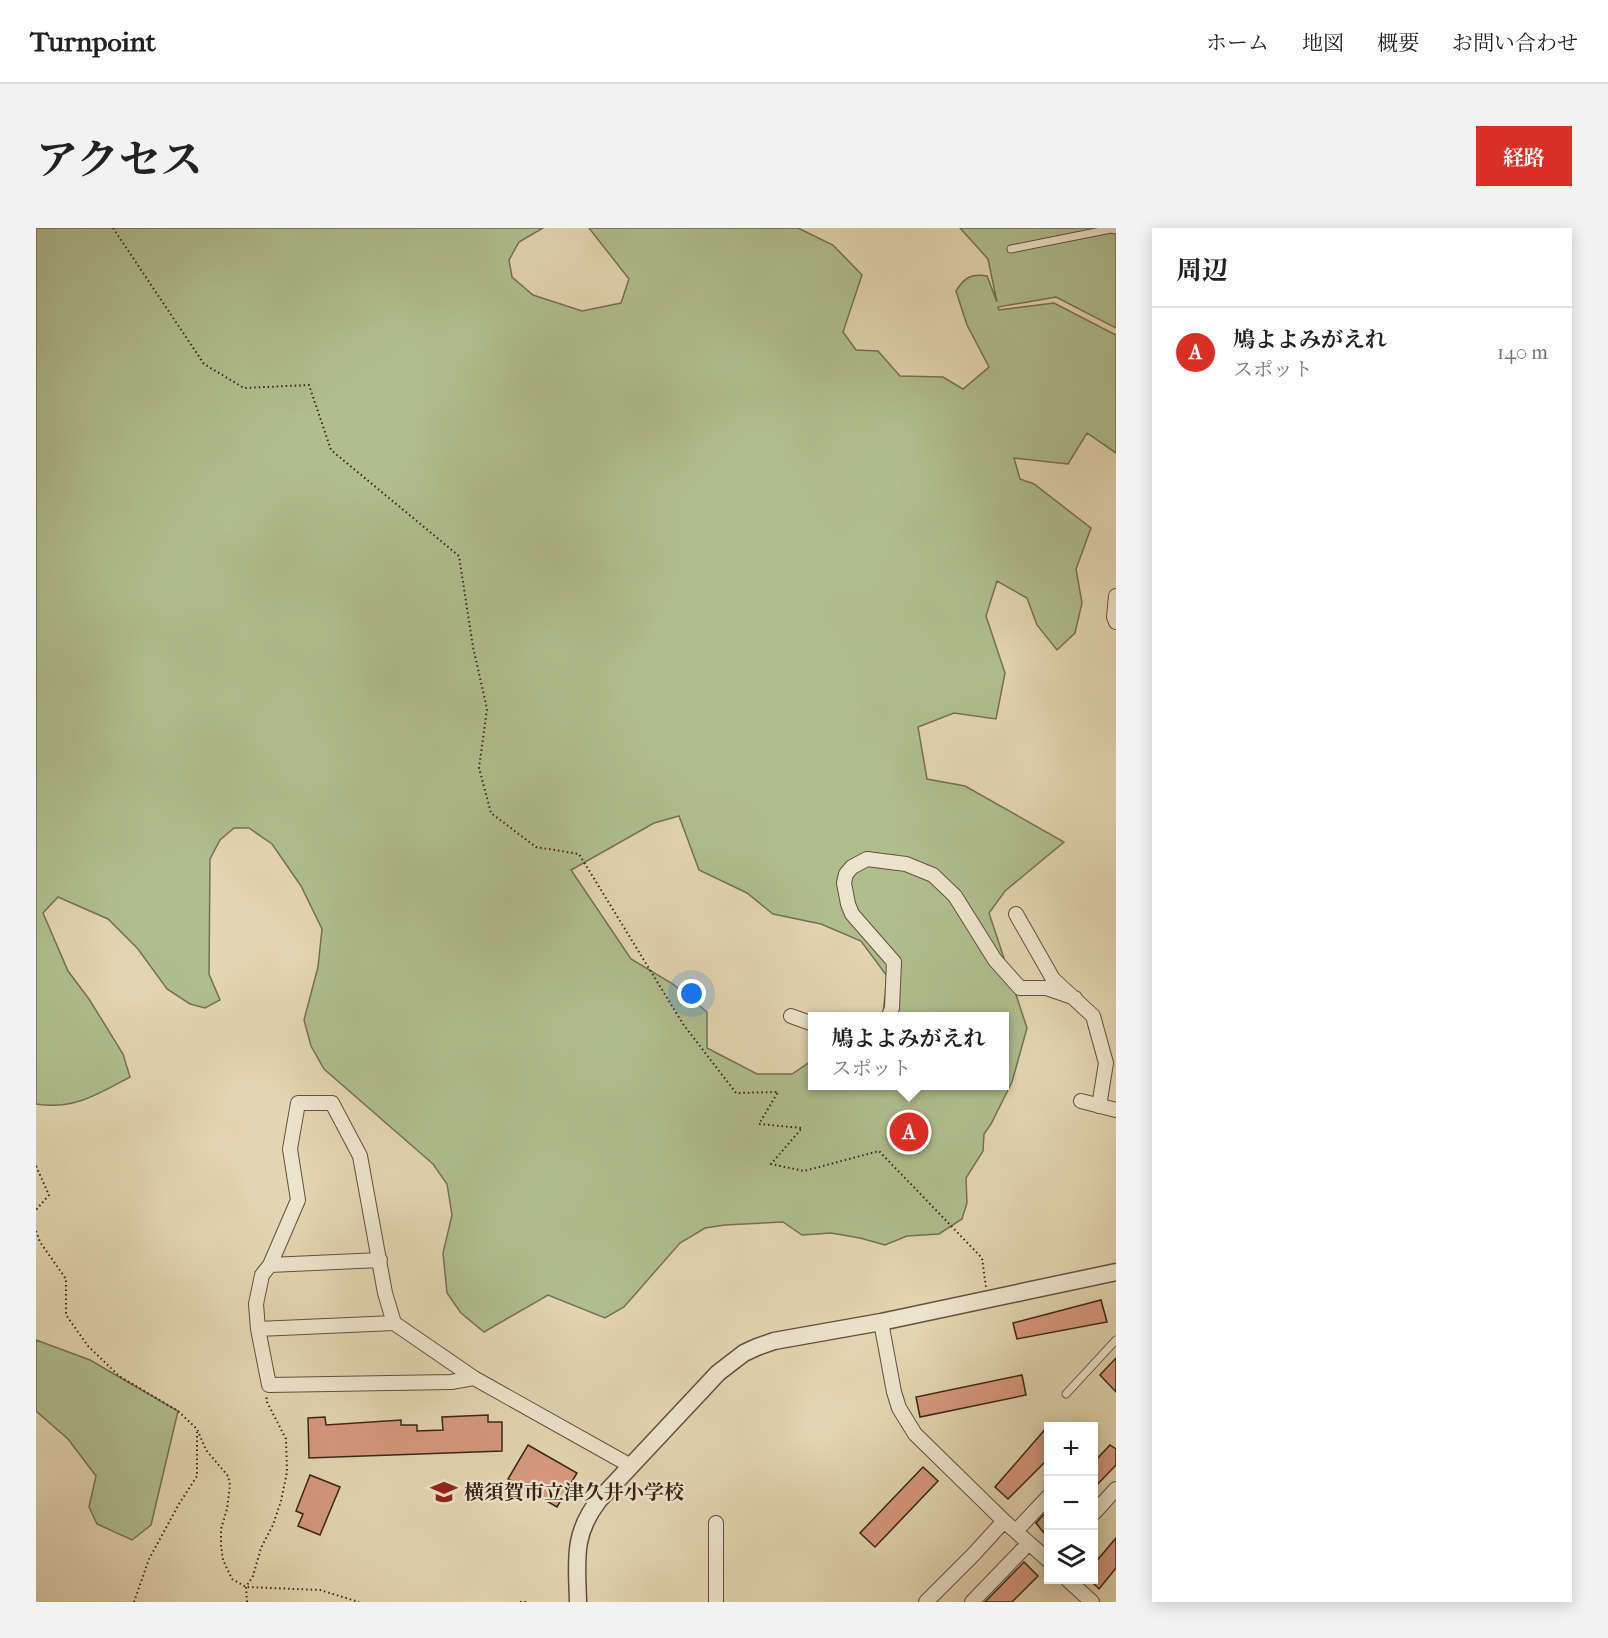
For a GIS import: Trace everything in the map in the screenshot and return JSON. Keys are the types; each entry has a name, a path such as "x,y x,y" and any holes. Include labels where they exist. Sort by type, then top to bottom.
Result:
{"street":[{"path":"1116,596 1114,617 1116,622"},
{"path":"891,1012 894,962 852,914 844,884 846,874 852,867 867,859 906,864 933,875 955,896 995,960 1020,988 1046,988 1075,998"},
{"path":"1016,914 1053,979 1093,1016 1106,1056 1099,1106"},
{"path":"791,1016 808,1022"},
{"path":"1081,1101 1116,1110"},
{"path":"394,1323 385,1293 360,1156 332,1102 298,1103 290,1149 298,1200 270,1266 262,1275 256,1304 258,1329 269,1385 451,1382 474,1378"},
{"path":"270,1266 380,1260"},
{"path":"578,1602 576,1555 586,1517 599,1500 718,1373 744,1353 774,1341 881,1322 1116,1272"},
{"path":"881,1322 894,1392 905,1419 927,1447 1044,1556"},
{"path":"258,1329 394,1323 474,1378 631,1466"},
{"path":"1098,1509 1116,1489"},
{"path":"1016,1531 1044,1501"},
{"path":"926,1602 974,1555 1004,1521"},
{"path":"716,1523 716,1602"},
{"path":"972,1602 1029,1543"},
{"path":"1072,1584 1092,1602"}],"lane":[{"path":"1011,249 1111,229 1116,230"},
{"path":"1066,1394 1116,1340"}],"path":[{"path":"113,228 204,364 244,387 309,385 331,450 459,556 473,647 487,709 479,768 491,813 536,847 579,854 683,1024 736,1093 778,1092 759,1124 802,1128 771,1164 804,1171 879,1151 982,1258 988,1298"},
{"path":"36,1166 49,1195 36,1210"},
{"path":"36,1231 40,1242 66,1279 66,1315 88,1346 120,1377 178,1411 197,1429 206,1450 228,1476 230,1485 227,1509 221,1528 220,1546 232,1579 246,1587 320,1590 359,1602"},
{"path":"247,1602 246,1587 253,1576 261,1548 273,1525 287,1472 286,1439 266,1400 269,1385"},
{"path":"134,1602 149,1559 197,1476 197,1429"},
{"path":"520,1602 526,1602"}],"green space":[{"path":"36,228 543,228 519,242 509,260 512,277 533,295 582,311 621,303 629,279 589,228 798,228 833,245 862,275 843,332 856,350 878,351 900,376 943,377 963,389 989,367 967,325 956,291 969,278 977,275 987,276 997,302 988,259 960,228 1116,228 1116,328 1056,297 998,307 999,310 1054,303 1116,335 1116,453 1087,433 1068,464 1014,458 1020,479 1034,484 1091,528 1076,569 1082,603 1075,633 1057,650 1037,625 1027,598 997,581 986,616 1005,673 996,719 954,713 918,727 927,779 965,786 1064,842 1005,891 989,913 1027,1028 1009,1088 1009,1012 883,1012 887,976 861,941 821,924 773,914 747,893 699,870 679,816 654,823 571,870 631,959 673,984 707,1012 707,1048 757,1074 792,1074 808,1063 808,1090 1008,1090 984,1134 983,1151 966,1178 967,1203 962,1219 939,1234 907,1236 885,1245 831,1233 802,1235 783,1222 705,1228 680,1243 624,1307 605,1318 548,1295 484,1332 461,1313 447,1293 443,1253 452,1215 447,1184 433,1164 324,1069 311,1046 304,1020 318,967 322,929 301,886 272,844 249,828 234,828 220,840 210,859 209,974 220,1000 205,1008 190,1004 167,989 138,949 108,919 58,897 43,913 68,971 89,999 123,1054 130,1077 96,1095 74,1103 36,1104"},
{"path":"36,1340 90,1360 178,1411 151,1525 132,1540 97,1524 89,1507 96,1476 68,1439 36,1411"}],"building":[{"path":"1101,1300 1107,1322 1017,1339 1013,1323"},
{"path":"1116,1358 1116,1392 1100,1375"},
{"path":"1022,1375 1026,1395 920,1417 916,1397"},
{"path":"488,1415 488,1422 502,1422 502,1451 309,1458 308,1418 325,1417 326,1425 401,1420 401,1425 417,1425 417,1431 443,1430 442,1417"},
{"path":"1044,1431 1044,1463 1008,1499 995,1487"},
{"path":"528,1445 577,1473 557,1507 508,1479"},
{"path":"1110,1445 1116,1449 1116,1465 1098,1484 1098,1476 1098,1458"},
{"path":"923,1467 938,1481 875,1547 860,1533"},
{"path":"310,1475 340,1487 320,1535 298,1526 303,1514 296,1511"},
{"path":"1044,1514 1044,1533 1036,1523"},
{"path":"1116,1538 1116,1568 1099,1589 1094,1584 1098,1584 1098,1559"},
{"path":"1024,1562 1038,1576 1012,1602 985,1602"}],"place":[{"name":"鳩よよみがえれ","path":"909,1132"},
{"name":"横須賀市立津久井小学校","path":"444,1492"}]}
